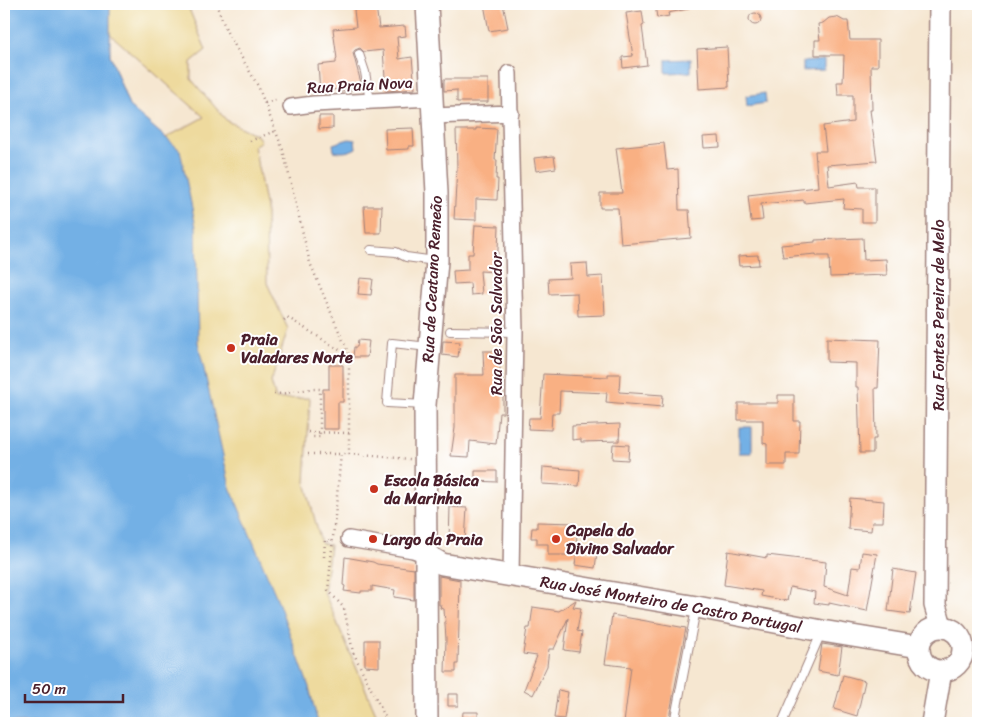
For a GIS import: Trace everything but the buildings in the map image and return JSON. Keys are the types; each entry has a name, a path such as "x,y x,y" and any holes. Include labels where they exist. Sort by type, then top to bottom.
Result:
{"main road":[{"name":"Rua de Ceatano Remeão","path":"427,4 437,193 437,261 425,405 427,723"},
{"name":"Rua Fontes Pereira de Melo","path":"940,4 935,605 941,626"},
{"name":"Rua José Monteiro de Castro Portugal","path":"427,555 442,564 697,606 822,631 919,647"},
{"path":"941,626 955,632 971,653 947,670 941,671 927,666 922,661 919,647 923,635 928,630 941,626"},
{"path":"932,723 941,671"}],"street":[{"name":"Rua de São Salvador","path":"509,73 515,332 511,576"},
{"name":"Rua Praia Nova","path":"287,103 370,102 511,113"},
{"path":"349,539 413,550 427,555"}],"lane":[{"path":"359,54 366,72 370,102"},
{"path":"371,250 396,252 406,257 437,261"},
{"path":"450,331 515,332"},
{"path":"425,405 387,403 392,343 429,347"},
{"path":"674,723 697,606"},
{"path":"782,723 822,631"}],"path":[{"path":"216,4 226,32 258,86 283,150 310,262 349,356 349,454"},
{"path":"264,104 287,103"},
{"path":"250,141 275,131"},
{"path":"284,320 287,316 349,356"},
{"path":"274,394 320,388 321,433 320,437 312,437"},
{"path":"308,432 349,433"},
{"path":"308,454 349,454 417,460"},
{"path":"340,454 328,590 344,608 353,652 388,723"},
{"path":"324,557 325,540 332,541"}],"sand":[{"name":"Praia Valadares Norte","path":"49,4 187,4 206,50 191,62 191,79 227,121 257,135 261,141 254,146 266,209 267,283 288,329 271,382 276,399 310,398 305,482 321,543 330,545 324,592 380,723 248,723 127,159 204,117 84,11"}],"water":[{"path":"4,4 110,4 110,55 129,106 180,150 196,227 198,342 230,487 276,596 309,687 318,723 4,723"},
{"path":"691,59 691,72 666,73 666,60"},
{"path":"824,60 824,70 803,71 803,62"},
{"path":"765,93 766,103 747,106 746,96"},
{"path":"349,139 355,140 356,148 345,152 334,151 333,144"},
{"path":"739,427 752,427 752,453 739,453"}],"place":[{"name":"Praia Valadares Norte","path":"231,348"},
{"name":"Escola Básica da Marinha","path":"374,489"},
{"name":"Largo da Praia","path":"373,539"},
{"name":"Capela do Divino Salvador","path":"556,539"}]}
